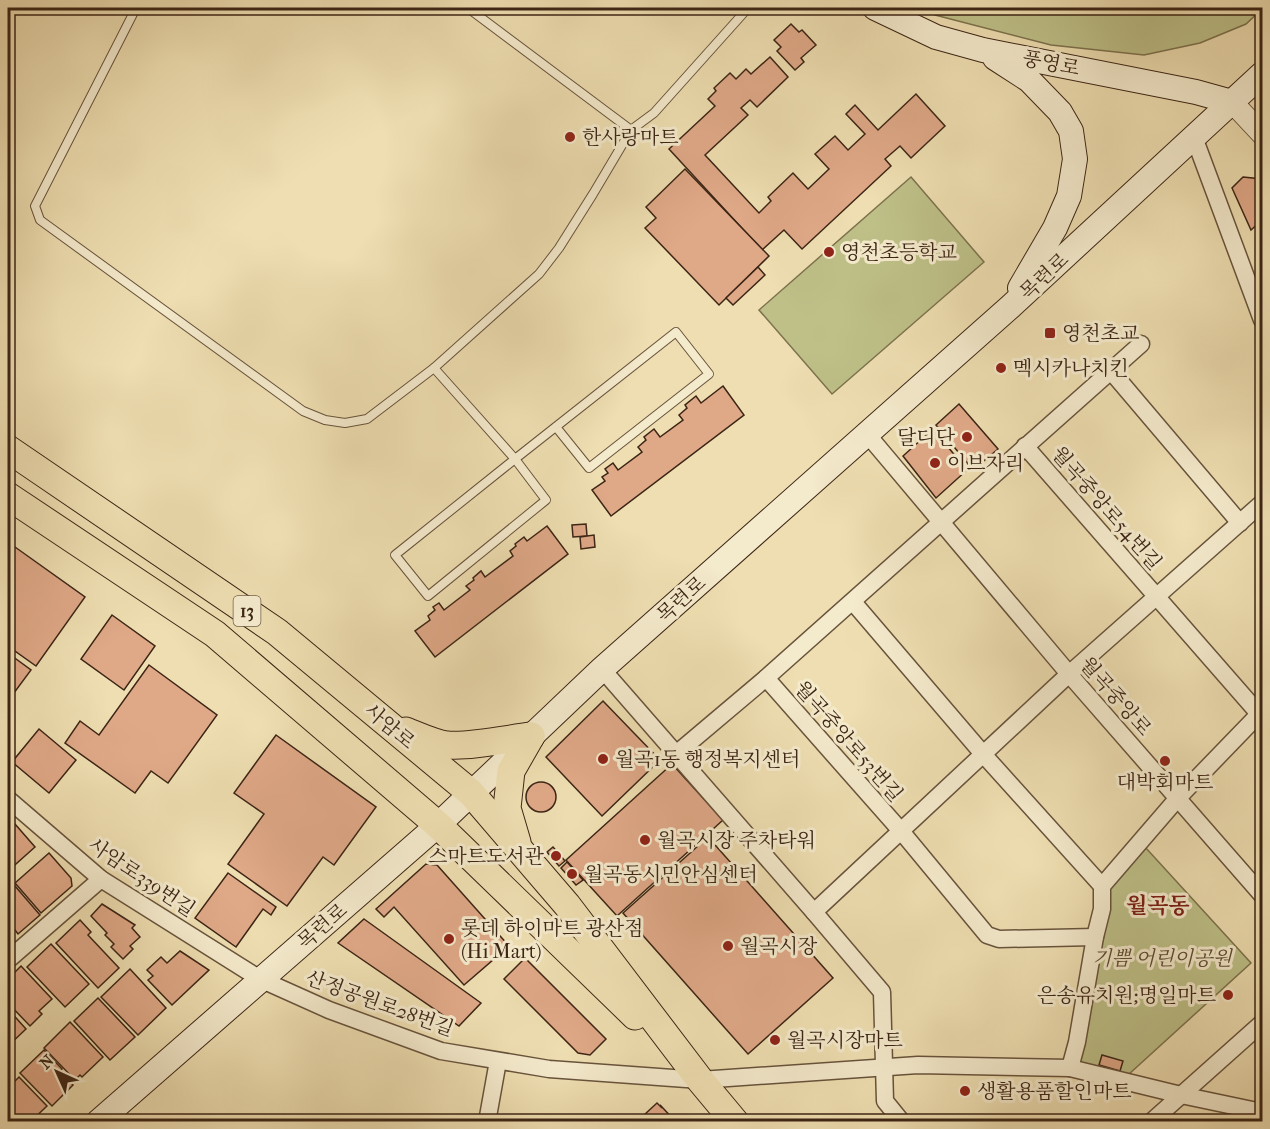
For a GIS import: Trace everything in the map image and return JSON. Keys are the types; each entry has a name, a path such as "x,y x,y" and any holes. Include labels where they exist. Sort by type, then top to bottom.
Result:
{"main road":[{"name":"풍영로","path":"875,8 936,37 983,50 1196,92 1232,102"},
{"path":"983,50 1029,80 1060,112 1071,131 1075,159 1069,196 1010,307"},
{"name":"목련로","path":"98,1122 438,825 602,669 1010,307 1263,74"},
{"name":"사암로","path":"8,449 278,632 471,793 567,905 700,1080 735,1122"},
{"name":"사암로","path":"8,496 215,634 438,825 700,1080"},
{"path":"387,723 447,745 467,745 531,736"},
{"path":"520,851 507,808 511,771 531,736"}],"street":[{"path":"1232,102 1263,134"},
{"path":"1194,137 1263,320"},
{"path":"676,754 853,602 1141,344"},
{"path":"1111,371 1240,523"},
{"name":"월곡중앙로","path":"867,434 1069,674 1263,895"},
{"name":"월곡중앙로54번길","path":"1025,446 1157,597"},
{"name":"월곡중앙로54번길","path":"1069,674 1263,503"},
{"path":"1070,1068 1102,909 1102,885 1178,799 1261,713 1157,597"},
{"path":"853,602 983,754 1102,885"},
{"path":"602,669 882,992 885,1101 902,1122"},
{"name":"월곡중앙로53번길","path":"814,912 1069,674"},
{"name":"월곡중앙로53번길","path":"766,678 901,831"},
{"name":"사암로339번길","path":"8,799 101,879 260,979"},
{"path":"901,831 987,935 999,939 1095,937"},
{"path":"10,954 101,879"},
{"name":"산정공원로28번길","path":"260,979 329,1010 441,1051 549,1069 700,1080 918,1065 1070,1068 1263,1112"},
{"path":"1151,1122 1263,1023"},
{"path":"487,1122 498,1060"}],"lane":[{"path":"136,8 35,206 40,220 303,411 325,420 345,423 367,418 434,368 539,274 559,248 631,130 654,113 748,8"},
{"path":"468,8 631,130"},
{"path":"434,368 514,459 546,500 428,596 395,555 514,459 676,332 709,374 589,468 556,427"}],"green space":[{"path":"921,8 1262,9 1246,24 1200,43 1144,55 1051,45 935,15"},
{"path":"911,177 984,262 832,394 759,310"},
{"name":"기쁨 어린이공원","path":"1145,847 1251,963 1128,1075 1079,1063 1108,887"}],"building":[{"path":"791,24 799,32 802,30 816,45 801,58 804,62 795,70 777,51 781,47 774,40"},
{"path":"770,57 788,77 757,107 750,100 741,108 748,115 705,155 759,213 771,201 768,197 793,173 808,189 829,169 815,154 835,136 848,150 865,134 846,114 855,105 878,130 916,94 945,126 911,158 900,146 885,159 891,166 802,249 784,230 762,250 669,149 715,106 708,99 716,91 714,88 730,73 736,79 746,69 751,74"},
{"path":"685,169 769,256 719,305 645,228 656,218 646,207"},
{"path":"1243,177 1262,179 1262,220 1251,230 1232,188"},
{"path":"758,267 765,275 733,305 726,298"},
{"path":"723,386 744,415 611,516 592,490 605,481 602,477 608,473 605,469 613,463 618,470 642,452 638,447 646,440 644,437 654,429 660,437 683,420 679,415 687,408 685,405 696,396 701,403"},
{"name":"달디단","path":"959,404 998,449 973,470 936,425"},
{"name":"이브자리","path":"933,429 967,470 936,498 903,456"},
{"path":"586,524 587,536 573,537 572,525"},
{"path":"547,526 568,554 435,657 415,631 430,620 428,616 435,610 433,607 439,603 444,610 470,590 466,586 481,571 485,577 513,556 510,551 516,546 515,544 524,537 527,541"},
{"path":"594,535 595,547 581,549 580,537"},
{"path":"8,542 85,597 36,666 8,646"},
{"path":"112,615 155,646 124,690 81,659"},
{"path":"12,656 31,670 8,701 8,662"},
{"path":"149,665 217,715 168,783 151,771 135,793 65,743 80,721 99,735"},
{"name":"월곡1동 행정복지센터","path":"603,701 660,760 602,816 546,757"},
{"path":"39,729 76,760 49,793 12,762"},
{"path":"276,735 376,807 334,865 323,857 287,906 228,864 264,814 234,793"},
{"name":"월곡시장 주차타워","path":"672,764 723,820 617,916 566,860"},
{"path":"541,782 552,786 556,797 552,808 541,812 530,808 526,797 530,786"},
{"path":"8,816 35,847 8,871"},
{"name":"월곡시장","path":"708,837 833,978 748,1054 623,913"},
{"name":"스마트도서관","path":"553,847 565,861 559,866 547,852"},
{"path":"49,853 71,878 72,886 41,913 15,883"},
{"name":"월곡동시민안심센터","path":"567,862 583,880 576,885 561,868"},
{"path":"426,864 437,865 509,946 464,985 394,907 384,917 376,909"},
{"path":"228,873 276,907 271,915 263,909 236,947 195,918"},
{"path":"15,886 40,915 18,934 12,926 8,930 8,893"},
{"path":"102,904 135,925 132,928 140,937 130,946 133,949 123,959 111,947 114,944 105,935 107,933 91,916"},
{"path":"364,919 481,1003 459,1026 338,943"},
{"path":"80,920 91,932 88,935 119,968 98,988 56,943"},
{"path":"51,944 89,984 65,1007 27,967"},
{"path":"180,951 209,970 172,1005 148,980 153,976 147,970 161,957 167,963"},
{"path":"525,958 606,1039 590,1055 578,1053 504,979"},
{"path":"21,966 52,999 39,1011 42,1014 30,1026 8,1003 8,979"},
{"path":"130,969 166,1008 138,1035 101,997"},
{"path":"98,998 135,1037 110,1060 74,1021"},
{"path":"8,1009 26,1029 8,1046"},
{"path":"70,1022 103,1057 82,1077 80,1075 75,1080 44,1048"},
{"path":"44,1050 73,1085 52,1106 20,1073"},
{"path":"1102,1055 1123,1061 1120,1071 1099,1065"},
{"path":"19,1077 47,1106 30,1122 14,1122 8,1115 8,1088"},
{"path":"657,1103 676,1122 645,1122 648,1119 644,1115"}],"place":[{"name":"한사랑마트","path":"570,137"},
{"name":"영천초등학교","path":"829,252"},
{"name":"영천초교","path":"1050,333"},
{"name":"멕시카나치킨","path":"1001,368"},
{"name":"달디단","path":"967,437"},
{"name":"이브자리","path":"935,463"},
{"name":"월곡1동 행정복지센터","path":"603,759"},
{"name":"대박회마트","path":"1165,761"},
{"name":"월곡시장 주차타워","path":"645,840"},
{"name":"스마트도서관","path":"556,856"},
{"name":"월곡동시민안심센터","path":"572,874"},
{"name":"롯데 하이마트 광산점 (Hi Mart)","path":"449,939"},
{"name":"월곡시장","path":"728,946"},
{"name":"은송유치원;명일마트","path":"1228,995"},
{"name":"월곡시장마트","path":"775,1040"},
{"name":"생활용품할인마트","path":"965,1091"}],"district":[{"name":"월곡동","path":"1158,905"}]}
